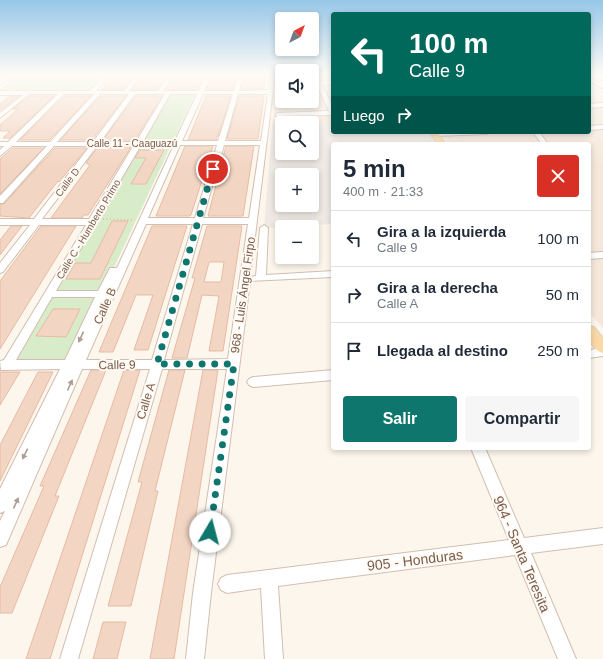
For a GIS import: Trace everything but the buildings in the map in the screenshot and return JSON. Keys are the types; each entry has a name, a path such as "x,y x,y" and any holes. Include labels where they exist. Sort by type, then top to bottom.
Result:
{"main road":[{"path":"591,333 603,348"}],"street":[{"path":"0,116 14,105"},
{"path":"0,154 12,144 50,105"},
{"path":"0,201 52,144 85,105"},
{"name":"Calle D","path":"0,270 96,144 122,105"},
{"name":"Calle C - Humberto Primo","path":"3,365 140,143 160,105"},
{"name":"Calle B","path":"0,539 74,366 193,105"},
{"name":"Calle A","path":"69,659 199,221 231,105"},
{"name":"968 - Luis Ángel Firpo","path":"195,659 202,593 269,105"},
{"path":"592,106 603,106"},
{"path":"592,106 603,110"},
{"path":"278,115 331,113"},
{"path":"591,128 603,127"},
{"name":"Calle 11 - Caaguazú","path":"0,144 264,143"},
{"path":"0,222 92,220"},
{"path":"140,220 253,221"},
{"name":"Calle B","path":"0,505 74,366 102,294 140,220"},
{"path":"264,228 257,279 331,274"},
{"path":"591,256 603,255"},
{"path":"48,294 102,294"},
{"path":"591,354 603,352"},
{"name":"Calle 9","path":"3,365 74,366 234,364"},
{"path":"253,382 331,375"},
{"name":"964 - Santa Teresita","path":"479,450 518,547 567,659"},
{"name":"905 - Honduras","path":"227,584 603,536"},
{"path":"269,579 274,659"}],"path":[{"path":"92,220 140,220"}],"shaded area":[{"path":"319,105 331,105 331,124 319,125 319,116 275,116 275,127 272,127 275,108 319,108"},
{"path":"591,105 603,105 603,328 591,314 591,142 447,142 441,134 591,134"},
{"path":"331,124 331,134 430,134 436,142 331,142 331,224 319,225 319,220 275,220 275,227 264,228 272,127 275,127 275,160 319,160 319,125"}],"green space":[{"path":"162,105 190,105 68,366 7,365"}],"route":[{"path":"210,532 234,364 157,364 213,169"}]}
